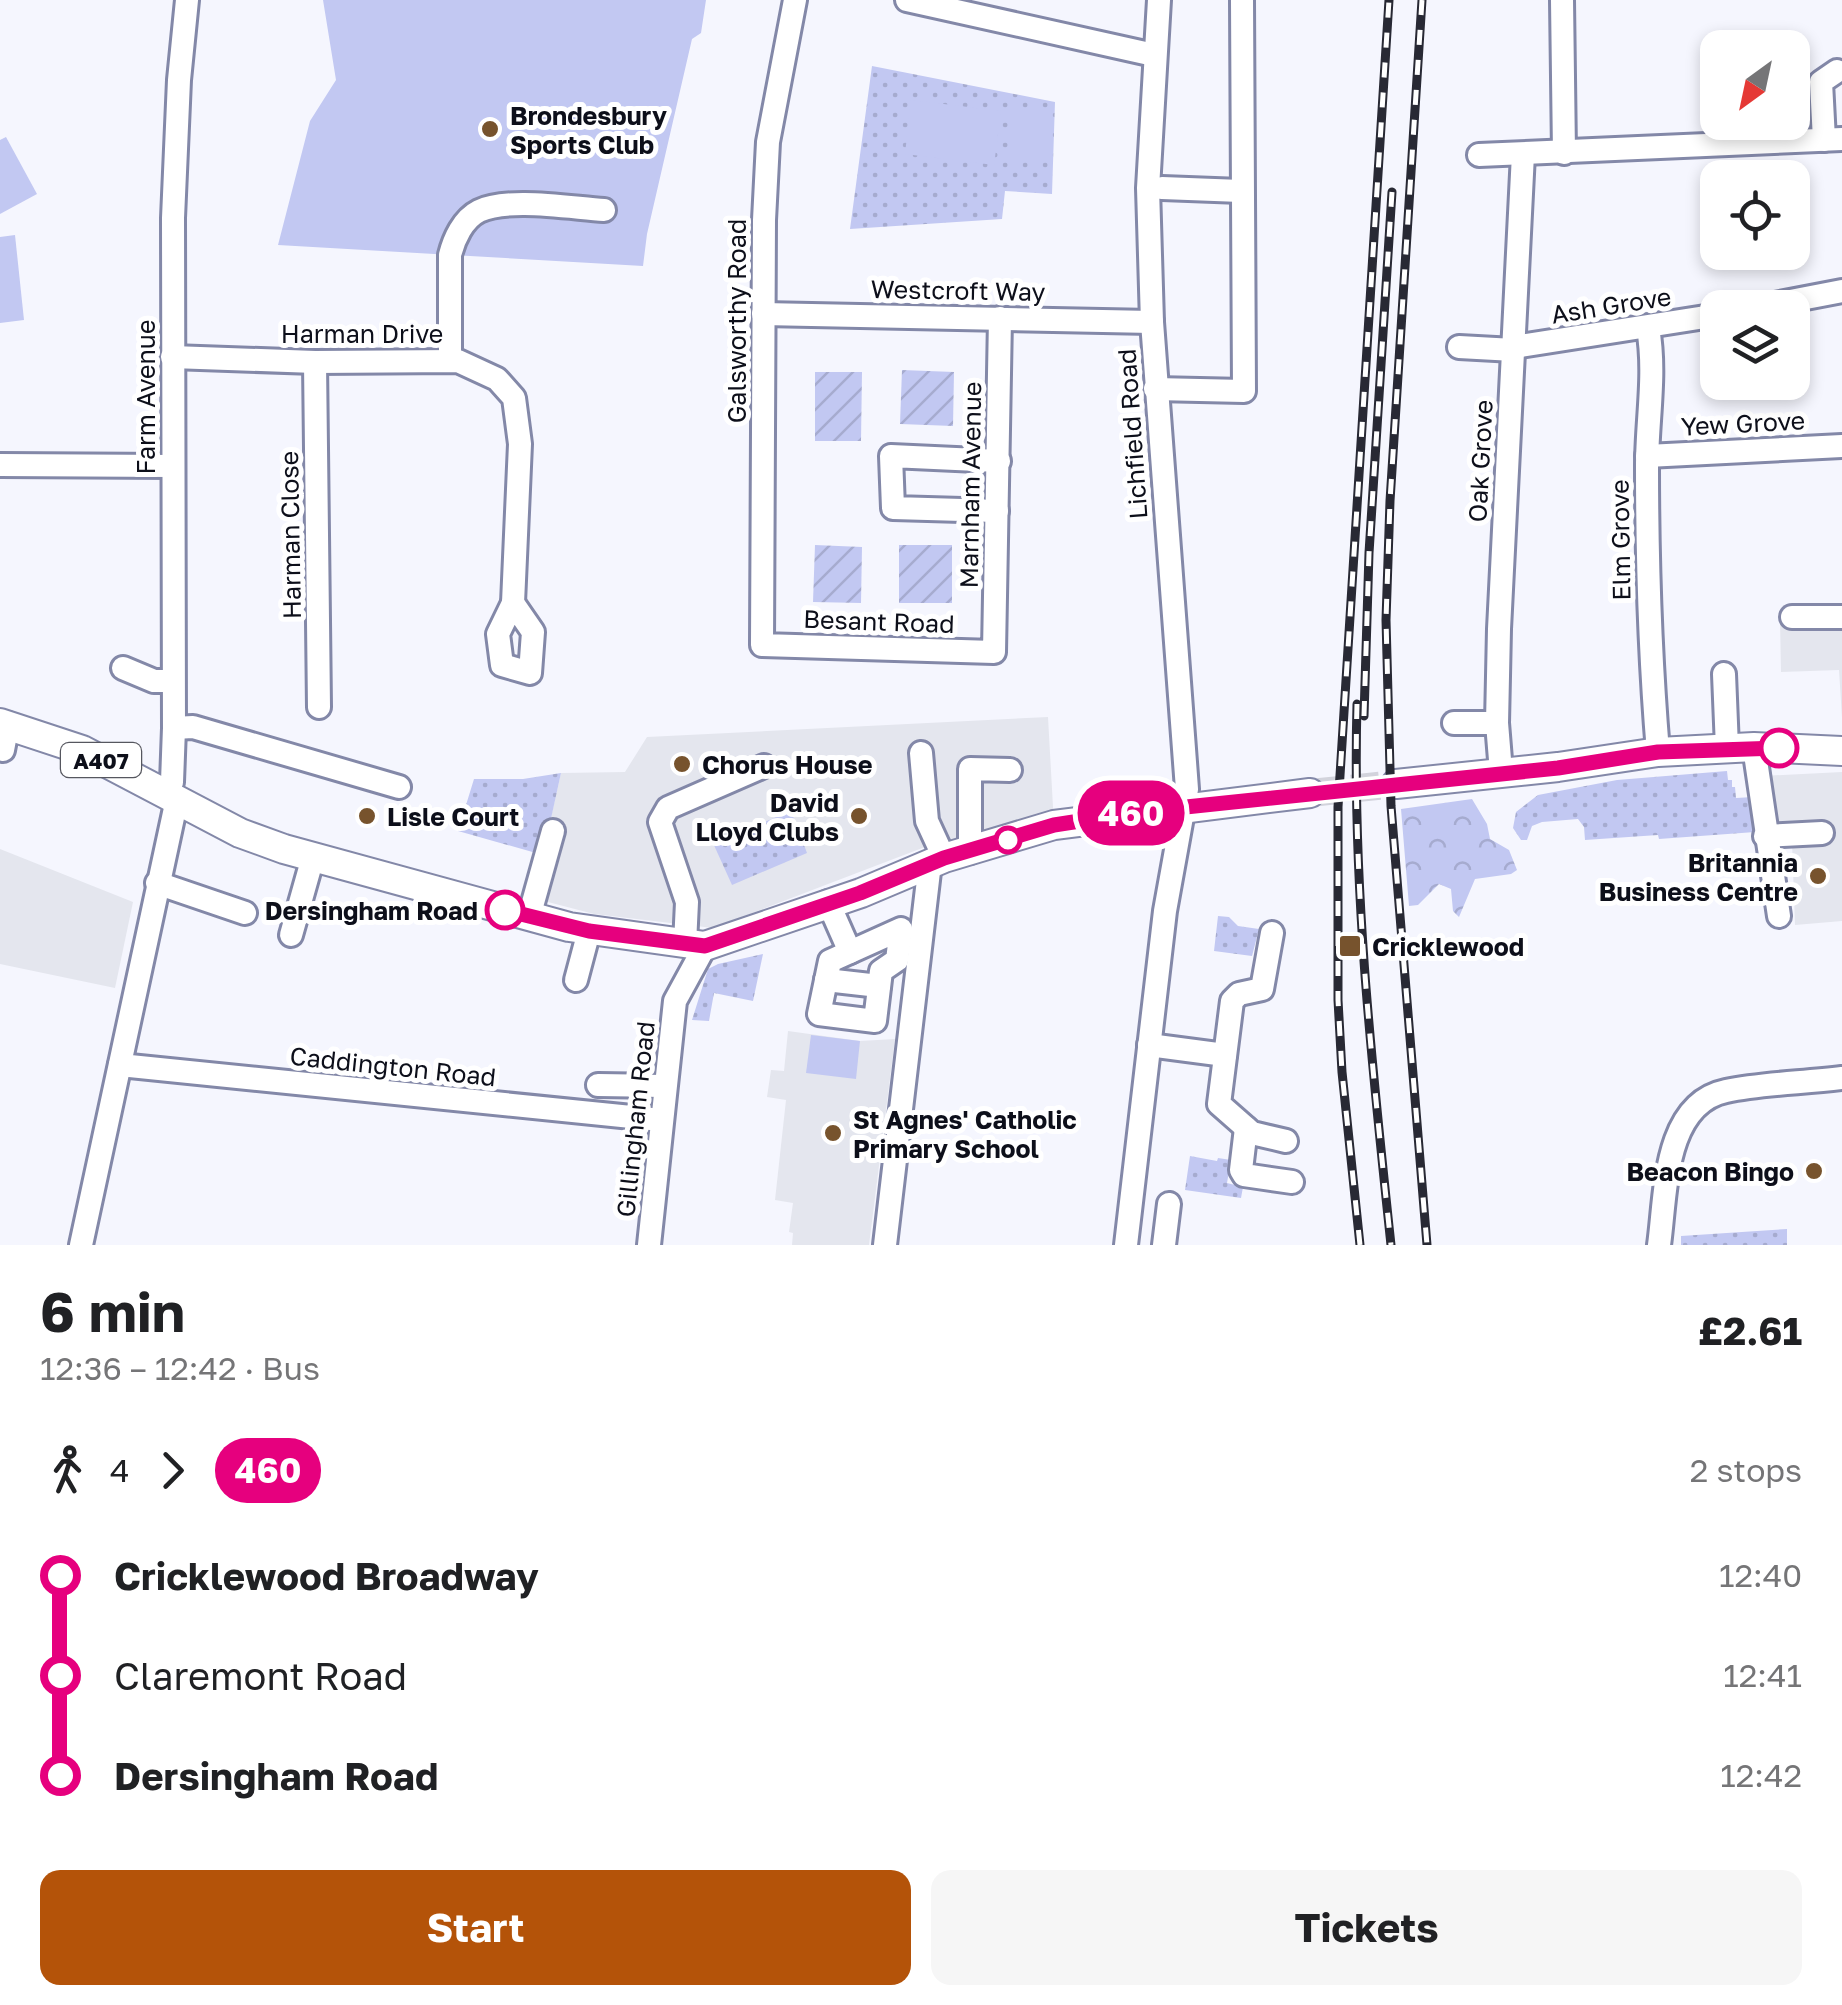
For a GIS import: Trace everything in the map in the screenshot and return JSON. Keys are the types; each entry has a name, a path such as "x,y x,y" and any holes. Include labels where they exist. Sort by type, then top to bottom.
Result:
{"main road":[{"name":"A407","path":"4,732 82,750 250,837 313,857 589,931 695,945 725,942 948,858 1054,825 1310,793"},
{"path":"1396,784 1558,768 1658,752 1740,747 1842,750"}],"street":[{"name":"Farm Avenue","path":"172,796 172,218 187,0"},
{"name":"Galsworthy Road","path":"762,645 768,142 795,0"},
{"path":"907,0 1154,55"},
{"name":"Lichfield Road","path":"1129,1244 1149,1045 1188,774 1152,322 1148,188 1158,0"},
{"path":"1155,389 1244,391 1242,0"},
{"path":"1562,0 1564,154"},
{"path":"1479,155 1833,140 1822,82 1837,71"},
{"name":"Oak Grove","path":"1501,772 1497,733 1523,154"},
{"path":"1162,188 1240,191"},
{"path":"450,361 450,255 454,240 471,217 495,206 604,210"},
{"path":"1810,297 1842,291"},
{"name":"Westcroft Way","path":"763,314 1152,322"},
{"name":"Marnham Avenue","path":"994,652 1000,318"},
{"name":"Ash Grove","path":"1460,347 1514,348 1700,318"},
{"name":"Elm Grove","path":"1648,328 1653,354 1647,456 1647,587 1658,752"},
{"name":"Harman Drive","path":"172,356 315,362 458,361 498,379 514,398 520,444 513,603"},
{"name":"Harman Close","path":"315,362 319,707"},
{"name":"Yew Grove","path":"1647,456 1842,446"},
{"path":"997,511 893,508 891,456 999,461"},
{"path":"0,465 173,466"},
{"path":"1792,617 1842,617"},
{"name":"Besant Road","path":"762,645 994,652"},
{"path":"123,668 154,681 172,682"},
{"path":"1724,674 1765,836 1779,916"},
{"path":"1454,723 1497,733"},
{"path":"174,728 192,728 399,787"},
{"path":"921,753 926,821 948,858"},
{"path":"695,945 687,902 660,822 668,808 764,766"},
{"path":"885,1245 948,858 970,770 1010,770"},
{"path":"81,1245 172,796"},
{"path":"529,916 553,832"},
{"path":"1765,836 1822,833"},
{"path":"292,935 313,857"},
{"path":"157,883 245,914"},
{"path":"831,901 854,950"},
{"path":"901,929 897,960 881,971 875,1021 819,1014 826,980 830,961 901,929"},
{"path":"576,980 589,931"},
{"path":"1272,933 1262,988 1239,994 1232,1001 1219,1104 1258,1136 1286,1140"},
{"name":"Gillingham Road","path":"649,1245 675,1001 695,945"},
{"path":"826,980 879,986"},
{"path":"1149,1045 1225,1055"},
{"name":"Caddington Road","path":"120,1065 661,1120"},
{"path":"1659,1245 1672,1152 1681,1126 1696,1107 1722,1092 1842,1078"},
{"path":"598,1085 664,1086"},
{"path":"1246,1128 1241,1170 1244,1175 1292,1182"},
{"path":"1164,1245 1168,1204"}],"shaded area":[{"path":"1780,620 1842,620 1842,718 1839,670 1781,672"},
{"path":"1048,717 1054,825 938,842 713,928 594,914 525,896 546,839 561,773 625,772 647,737"},
{"path":"1842,772 1842,921 1795,925 1792,841 1768,840 1762,776"},
{"path":"0,849 133,902 115,988 0,964"},
{"name":"St Agnes' Catholic Primary School","path":"788,1031 860,1041 895,1039 869,1245 792,1245 793,1233 789,1232 793,1203 775,1200 786,1100 767,1097 771,1070 784,1071"}],"green space":[{"name":"Brondesbury Sports Club","path":"323,0 706,0 701,33 692,39 643,266 278,245 310,121 336,80"},
{"path":"872,66 1055,102 1052,194 1005,191 1002,219 850,229"},
{"path":"911,100 1001,111 994,165 905,154"},
{"path":"1010,109 1051,109 1051,161 1010,161"},
{"path":"6,137 37,194 0,214 0,140"},
{"path":"15,235 24,320 0,323 0,237"},
{"path":"902,370 954,372 953,426 900,424"},
{"path":"815,372 862,372 861,441 815,441"},
{"path":"815,545 862,547 861,603 813,602"},
{"path":"899,545 952,545 952,603 899,603"},
{"path":"1727,771 1736,798 1753,797 1755,832 1585,840 1584,827 1578,819 1542,822 1532,826 1527,840 1521,840 1513,828 1516,812 1538,795 1617,780"},
{"path":"561,773 543,855 458,831 474,779 523,779"},
{"path":"1472,799 1487,824 1490,839 1509,850 1517,870 1475,879 1459,917 1453,911 1451,889 1439,884 1418,905 1409,906 1401,809"},
{"path":"791,811 807,853 732,885 713,843"},
{"path":"1218,916 1229,917 1238,926 1259,929 1252,956 1214,951"},
{"path":"763,954 753,1001 714,993 709,1021 692,1020 708,969"},
{"path":"811,1035 860,1041 856,1079 806,1073"},
{"path":"1190,1156 1231,1160 1227,1183 1243,1187 1241,1198 1185,1190"},
{"path":"1787,1229 1787,1245 1681,1245 1681,1236"}],"tunnel":[{"path":"1310,793 1396,784"}],"railway":[{"path":"1360,1245 1338,1000 1338,807 1389,0"},
{"path":"1422,0 1386,620 1391,806 1427,1245"},
{"path":"1364,716 1369,553 1392,192"},
{"path":"1357,704 1361,907 1391,1245"}],"bus line":[{"name":"460","path":"505,910 589,931 705,946 860,893 944,858 1054,825 1138,812 1558,768 1658,752 1779,748"}],"place":[{"name":"Brondesbury Sports Club","path":"490,129"},
{"name":"Chorus House","path":"682,764"},
{"name":"Lisle Court","path":"367,816"},
{"name":"David Lloyd Clubs","path":"859,816"},
{"name":"Britannia Business Centre","path":"1818,876"},
{"name":"Dersingham Road","path":"505,910"},
{"name":"Cricklewood","path":"1350,946"},
{"name":"St Agnes' Catholic Primary School","path":"833,1133"},
{"name":"Beacon Bingo","path":"1814,1171"}]}
